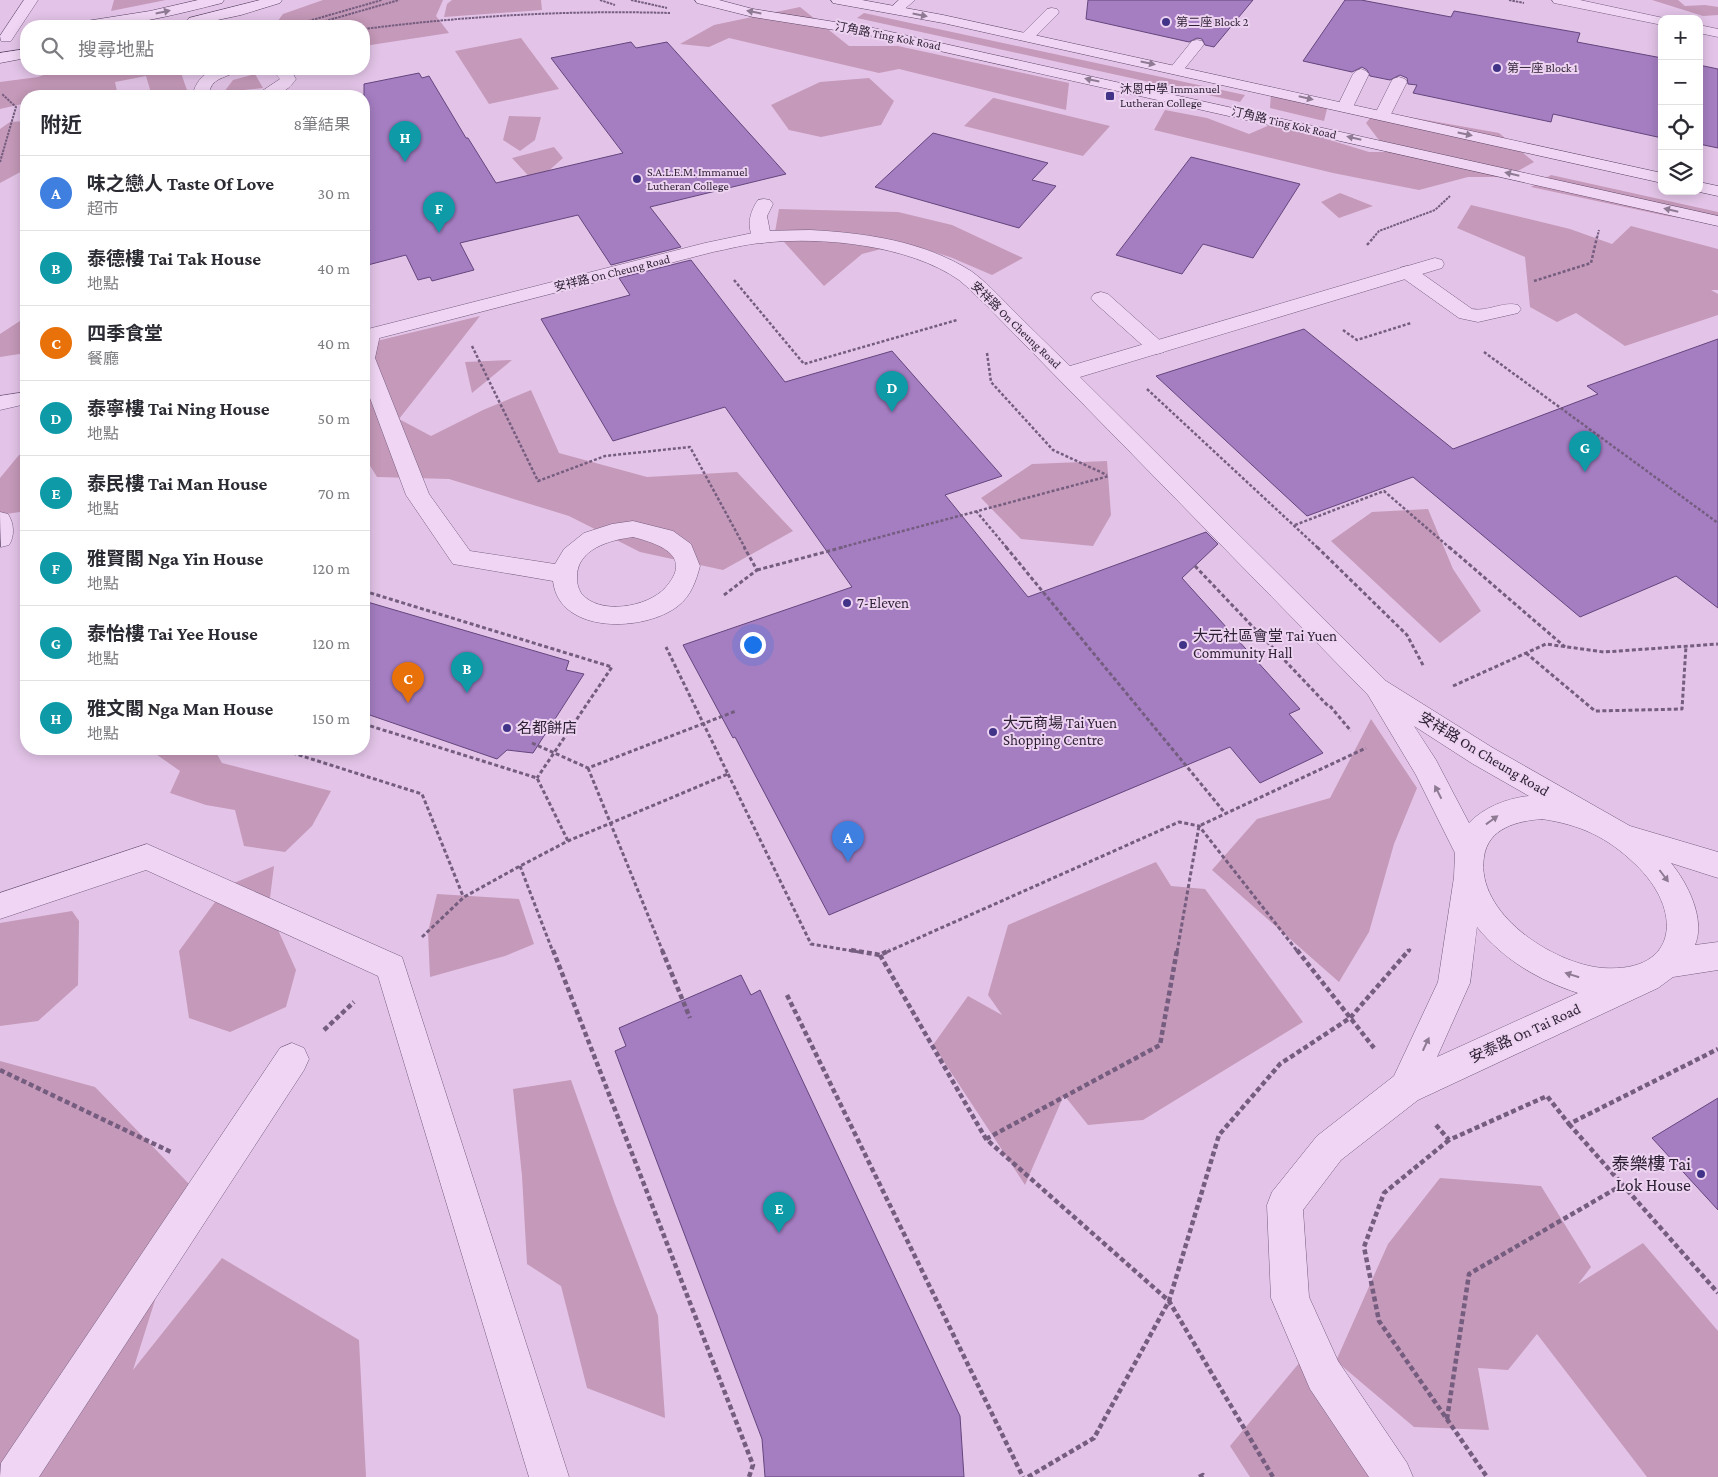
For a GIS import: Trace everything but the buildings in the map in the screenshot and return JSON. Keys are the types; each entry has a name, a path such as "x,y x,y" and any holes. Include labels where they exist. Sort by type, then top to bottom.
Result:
{"street":[{"path":"3,39 31,0"},
{"path":"118,20 217,0"},
{"path":"199,20 236,12 275,0"},
{"name":"汀角路 Ting Kok Road","path":"702,0 753,12 873,32 1718,221"},
{"name":"汀角路 Ting Kok Road","path":"838,0 895,10 1176,70 1658,177"},
{"path":"895,10 908,0"},
{"path":"1558,0 1658,20"},
{"path":"1027,38 1052,12"},
{"path":"1703,30 1718,32"},
{"path":"3,39 20,36"},
{"path":"1176,70 1197,44"},
{"path":"0,58 20,55"},
{"path":"1345,107 1362,74"},
{"path":"202,90 203,84 214,75"},
{"path":"275,90 284,85 288,79 287,75"},
{"path":"1382,116 1399,82"},
{"path":"1703,188 1718,191"},
{"path":"762,237 758,216 764,204"},
{"name":"安祥路 On Cheung Road","path":"370,334 712,247 762,237 810,236 850,238 899,247 932,259 965,276 1067,374 1377,688 1482,756 1624,836 1651,858 1672,886 1682,914 1681,941 1656,971"},
{"path":"1067,374 1435,264"},
{"path":"1406,272 1466,314 1478,316 1511,309"},
{"path":"1101,298 1156,348"},
{"path":"370,371 418,495 462,558 564,574"},
{"path":"0,403 20,399"},
{"path":"633,529 652,531 669,537 681,547 688,560 688,574 681,589 668,601 651,611 630,616 608,616 590,611 574,601 566,589 564,574 569,560 580,547 595,537 613,531 633,529"},
{"name":"安祥路 On Cheung Road","path":"1377,688 1426,768 1468,865 1481,909 1505,938 1538,961 1574,977 1610,983 1718,956"},
{"name":"安祥路 On Cheung Road","path":"1468,865 1480,829 1501,814 1528,807 1560,809 1593,819"},
{"name":"安祥路 On Cheung Road","path":"1624,836 1718,865"},
{"path":"0,906 147,857 391,968 549,1477"},
{"name":"安泰路 On Tai Road","path":"1406,1088 1454,983 1468,865"},
{"name":"安泰路 On Tai Road","path":"1393,1477 1324,1375 1290,1298 1285,1205 1329,1148 1406,1088 1656,971"},
{"path":"15,1477 292,1059"}],"path":[{"path":"312,20 382,0"},
{"path":"329,20 399,0"},
{"path":"600,0 615,5"},
{"path":"0,92 16,107 0,162"},
{"path":"729,274 804,364 962,318"},
{"path":"1337,326 1357,340 1417,321"},
{"path":"470,341 538,481 605,456 690,447 757,570"},
{"path":"1481,350 1718,523"},
{"path":"987,353 991,382 1053,450 1109,476 1116,483"},
{"path":"1111,361 1132,375 1295,525 1406,635 1424,667 1430,672"},
{"path":"718,599 757,570 1109,476"},
{"path":"1295,525 1384,491 1566,647"},
{"path":"976,511 1225,813"},
{"path":"1191,562 1354,734"},
{"path":"370,593 612,667 537,778"},
{"path":"663,639 811,944 880,955 1179,822 1199,826 1366,748"},
{"path":"1446,689 1546,644 1604,652 1718,644"},
{"path":"1526,653 1595,711 1682,708 1686,646"},
{"path":"1329,706 1377,688 1424,667"},
{"path":"588,768 736,711"},
{"path":"370,726 537,778 568,841"},
{"path":"1360,741 1373,756"},
{"path":"532,743 588,768 690,1018"},
{"path":"299,755 422,794 464,897"},
{"path":"292,1059 391,968 464,897 568,841 728,774"},
{"path":"1199,826 1449,1140"},
{"path":"986,1139 1160,1045 1199,826"},
{"path":"520,866 753,1465 749,1477"},
{"path":"1028,1477 1094,1438 1169,1302 1218,1135 1280,1064 1350,1018 1417,942"},
{"path":"880,955 986,1139 1169,1302 1273,1477"},
{"path":"787,995 1022,1477"},
{"path":"1569,1124 1718,1049"},
{"path":"0,1070 216,1174"},
{"path":"1488,1477 1379,1321 1364,1247 1384,1194 1449,1140 1547,1096 1569,1124 1718,1293"},
{"path":"1447,1419 1469,1274 1622,1185"},
{"path":"1200,1477 1203,1475 1205,1477"}],"shaded area":[{"path":"114,0 166,0 111,11"},
{"path":"323,0 443,0 436,16 449,33 370,45 370,20 278,20 283,14"},
{"path":"452,0 541,0 542,10 444,17 447,4"},
{"path":"1652,0 1678,0 1685,6 1705,5 1718,7 1718,15 1700,15"},
{"path":"800,7 849,46 898,46 1069,83 1066,110 899,69 879,73 729,38 709,47 680,44 714,25"},
{"path":"864,13 1245,95 1240,102 857,18"},
{"path":"521,38 559,89 489,104 455,51"},
{"path":"44,75 182,75 187,90 150,90 146,76 115,82 117,90 20,90 20,104 0,109 0,82"},
{"path":"256,75 263,88 226,90 233,80"},
{"path":"869,78 894,101 881,125 821,137 789,130 771,105 820,82"},
{"path":"1271,93 1328,105 1324,121 1270,108"},
{"path":"993,98 1110,126 1083,156 964,126"},
{"path":"1165,110 1207,118 1249,134 1274,123 1369,152 1388,152 1366,123 1376,111 1499,133 1534,162 1507,177 1468,177 1419,190 1333,173 1154,130"},
{"path":"509,116 541,117 535,140 520,151 503,140"},
{"path":"20,121 20,172 0,183 0,129 10,122"},
{"path":"554,147 563,158 535,183 512,158"},
{"path":"1551,175 1718,212 1718,224 1667,216 1531,187"},
{"path":"1340,193 1373,206 1339,218 1321,202"},
{"path":"1471,205 1570,229 1612,244 1631,226 1718,249 1718,290 1711,290 1718,294 1718,315 1625,346 1576,313 1557,322 1530,307 1525,257 1457,228"},
{"path":"779,209 898,212 952,225 1023,258 992,275 950,257 904,243 862,254 824,286 775,232"},
{"path":"480,316 399,419 431,436 483,410 531,390 559,453 647,477 737,472 793,531 723,570 640,552 569,516 449,479 377,477 370,466 370,343"},
{"path":"20,321 20,354 0,357 0,334"},
{"path":"512,360 472,393 465,362"},
{"path":"19,455 20,512 0,515 0,478"},
{"path":"1107,461 1111,515 1093,546 1021,539 981,498 1032,464"},
{"path":"1428,509 1453,569 1481,611 1440,643 1331,541 1372,512"},
{"path":"1371,719 1417,788 1394,844 1369,932 1339,982 1212,870 1257,819 1330,798"},
{"path":"157,755 217,755 222,763 331,791 312,826 285,852 244,846 235,810 206,805 170,793 180,771"},
{"path":"1156,862 1171,886 1205,889 1303,1022 1143,1120 1088,1125 1064,1095 1025,1185 933,1045 968,996 1002,1015 988,995 1008,925"},
{"path":"274,866 270,898 274,921 296,970 286,1007 230,1032 189,1018 179,951 218,898 234,883"},
{"path":"437,894 519,899 534,944 505,956 430,977 428,932"},
{"path":"72,911 79,921 78,985 38,1021 0,1026 0,923"},
{"path":"0,1061 95,1087 191,1186 133,1370 222,1258 359,1340 366,1477 0,1477"},
{"path":"571,1080 615,1204 658,1316 665,1418 587,1388 561,1286 527,1264 522,1176 513,1089"},
{"path":"1440,1178 1541,1186 1591,1267 1578,1284 1643,1243 1718,1331 1718,1477 1647,1477 1537,1334 1508,1370 1478,1368 1489,1430 1414,1427 1336,1361 1388,1244"},
{"path":"1305,1356 1374,1477 1250,1477 1230,1446"}],"place":[{"name":"第二座 Block 2","path":"1166,22"},
{"name":"第一座 Block 1","path":"1497,68"},
{"name":"沐恩中學 Immanuel Lutheran College","path":"1110,96"},
{"name":"雅文閣 Nga Man House","path":"405,162"},
{"name":"S.A.L.E.M. Immanuel Lutheran College","path":"637,179"},
{"name":"雅賢閣 Nga Yin House","path":"439,233"},
{"name":"泰寧樓 Tai Ning House","path":"892,412"},
{"name":"泰怡樓 Tai Yee House","path":"1585,472"},
{"name":"7-Eleven","path":"847,603"},
{"name":"大元社區會堂 Tai Yuen Community Hall","path":"1183,645"},
{"name":"泰德樓 Tai Tak House","path":"467,693"},
{"name":"四季食堂","path":"408,703"},
{"name":"名都餅店","path":"507,728"},
{"name":"大元商場 Tai Yuen Shopping Centre","path":"993,732"},
{"name":"味之戀人 Taste Of Love","path":"848,862"},
{"name":"泰樂樓 Tai Lok House","path":"1701,1174"},
{"name":"泰民樓 Tai Man House","path":"779,1233"}]}
